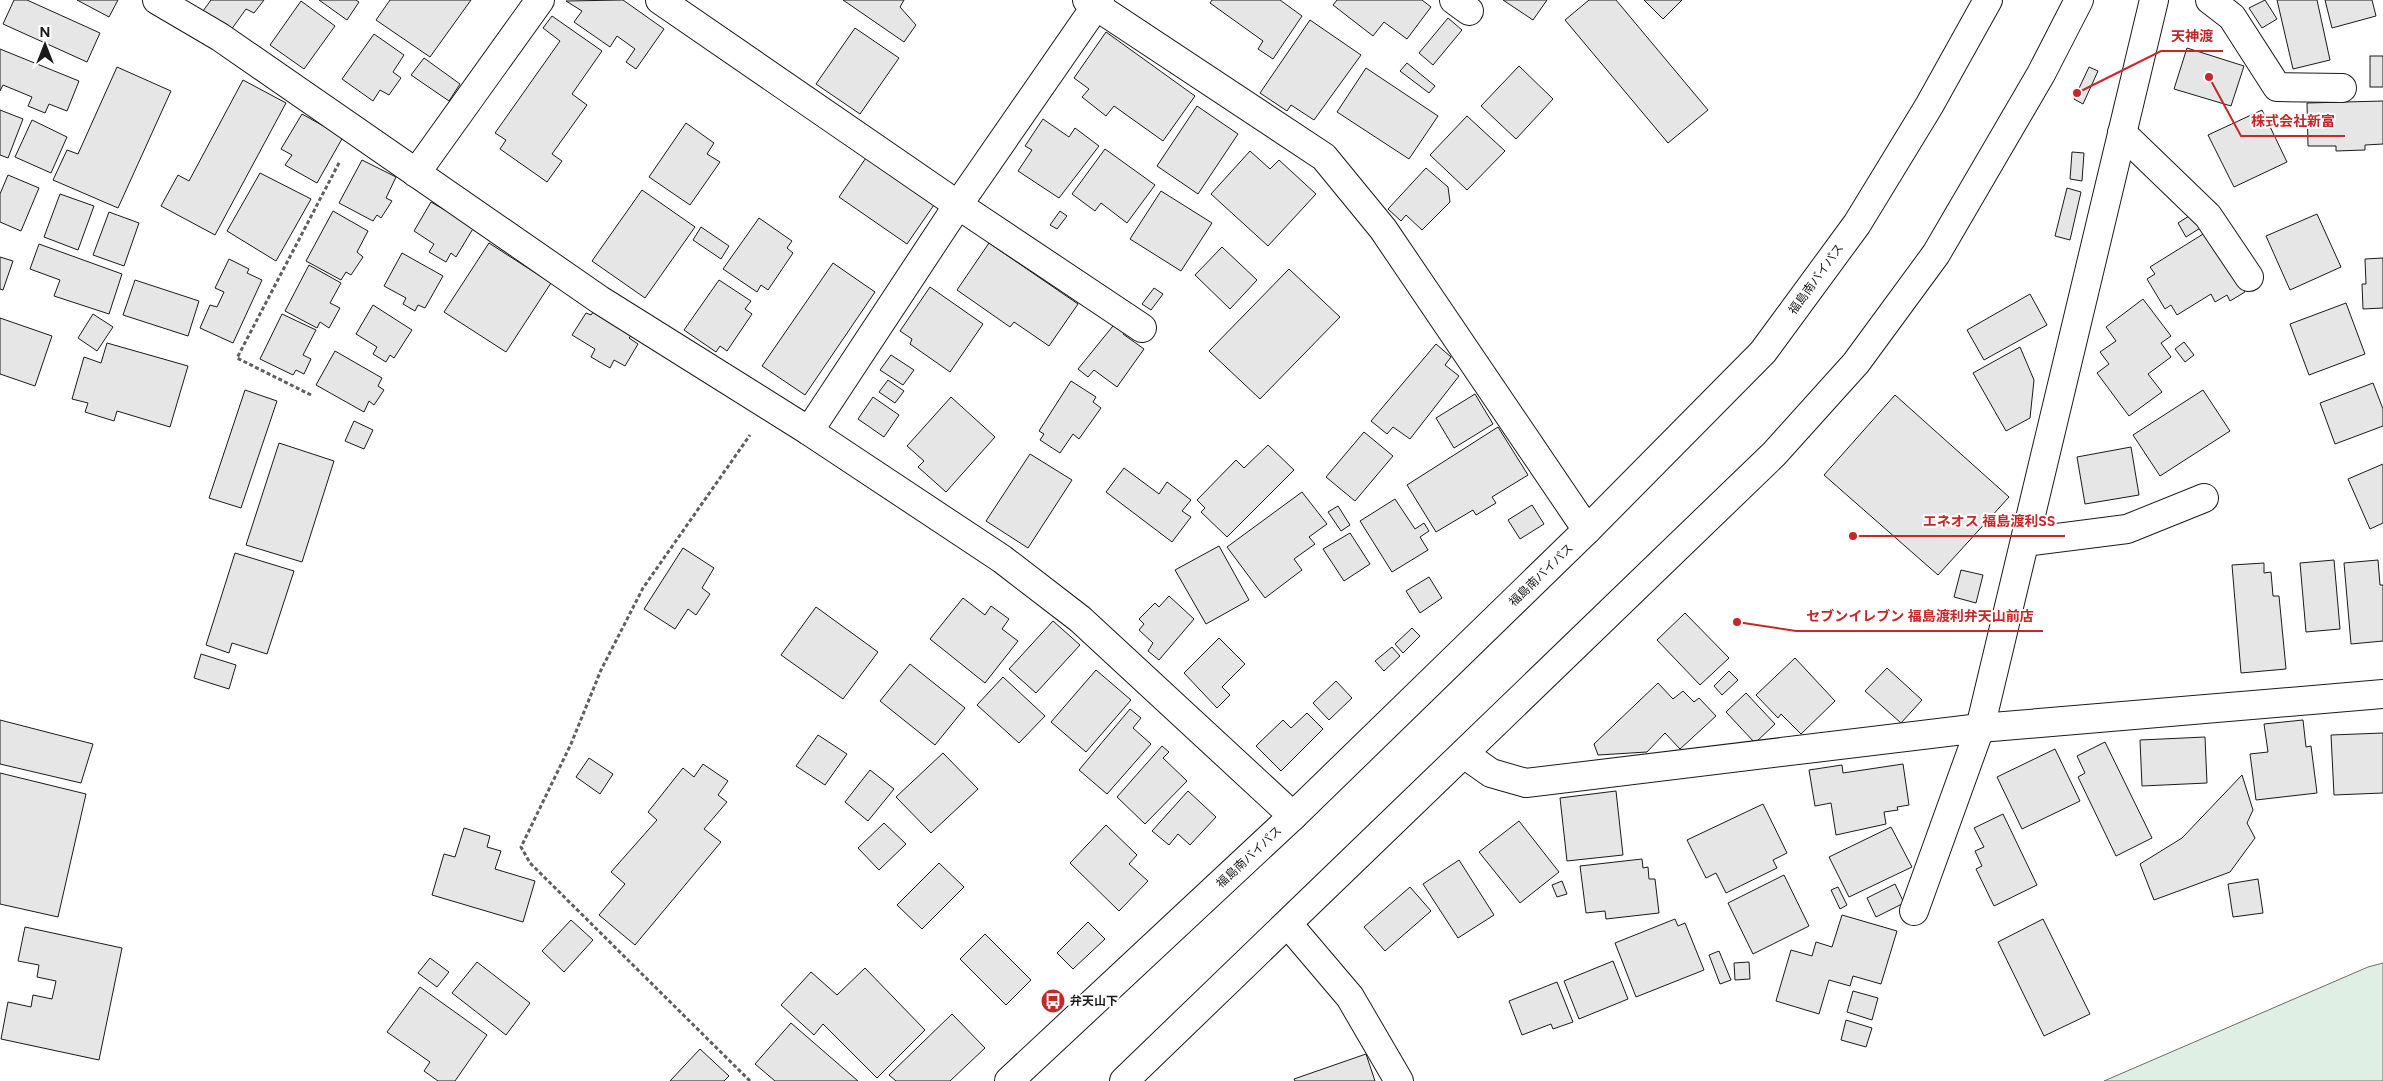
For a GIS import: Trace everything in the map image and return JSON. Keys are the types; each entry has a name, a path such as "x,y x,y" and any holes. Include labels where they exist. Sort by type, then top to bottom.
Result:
{"main road":[{"path":"157,0 220,37 600,300 809,431 1002,559 1080,620 1293,816"},
{"path":"416,173 540,0"},
{"path":"660,0 958,205 1142,328"},
{"name":"福島南バイパス","path":"1009,1081 1293,816 1587,530 1763,352 1857,224 1929,106 1988,0"},
{"path":"1124,1081 1774,454 1856,363 1936,254 2041,74 2079,0"},
{"path":"1914,911 1980,728 2154,0"},
{"path":"2210,0 2232,17 2277,87 2342,88"},
{"path":"809,431 1094,2 1324,157 1382,229 1587,530"},
{"path":"2122,133 2208,216 2249,277"},
{"path":"2024,542 2127,529 2204,498"},
{"path":"1464,754 1491,773 1526,783 1980,728 2383,694"},
{"path":"1288,924 1350,997 1399,1081"}],"path":[{"path":"311,395 237,358 356,131"},
{"path":"750,1081 530,863 521,847 571,744 601,670 643,588 770,406"}],"green space":[{"path":"2383,963 2383,1081 2104,1081 2368,967"}],"building":[{"path":"14,0 27,0 100,33 87,62 3,24"},
{"path":"77,0 118,0 109,17"},
{"path":"211,0 264,0 254,13 246,9 231,30 203,11"},
{"path":"319,0 356,0 359,2 347,20"},
{"path":"390,0 471,0 430,57 376,20"},
{"path":"623,0 664,29 636,69 626,62 635,49 617,36 610,47 574,22 582,11 566,1"},
{"path":"843,0 904,0 900,7 916,25 904,42"},
{"path":"1212,0 1280,0 1302,16 1273,59 1258,49 1263,41 1210,3"},
{"path":"1337,0 1422,0 1431,7 1407,39 1384,22 1373,36 1333,5"},
{"path":"1503,0 1547,0 1533,20"},
{"path":"1589,0 1616,0 1708,110 1668,143 1565,20"},
{"path":"1644,0 1682,0 1663,19"},
{"path":"2265,0 2277,19 2262,28 2249,8"},
{"path":"2277,0 2317,0 2330,60 2293,69"},
{"path":"2325,0 2372,0 2376,16 2332,28"},
{"path":"301,1 335,26 304,69 270,45"},
{"path":"552,16 602,51 572,94 587,105 552,154 562,161 547,182 500,149 506,140 495,133 560,41 543,28"},
{"path":"1448,18 1462,30 1433,65 1419,53"},
{"path":"1310,20 1361,55 1314,120 1291,105 1287,111 1260,93"},
{"path":"855,28 899,58 860,114 816,84"},
{"path":"1106,32 1195,96 1163,141 1114,106 1106,116 1082,97 1089,89 1074,78"},
{"path":"374,34 404,55 393,72 401,78 389,95 380,90 373,101 342,79"},
{"path":"2187,48 2244,66 2231,106 2174,89"},
{"path":"0,49 79,81 67,111 49,104 45,113 28,106 32,97 3,85 0,91"},
{"path":"2370,56 2383,56 2383,87 2370,87"},
{"path":"424,58 460,84 449,101 411,75"},
{"path":"1407,63 1435,86 1429,93 1400,71"},
{"path":"1519,66 1553,99 1516,139 1481,106"},
{"path":"117,67 171,91 118,208 53,180 67,150 78,154"},
{"path":"2089,67 2098,71 2083,104 2074,99"},
{"path":"1366,68 1438,116 1409,159 1337,112"},
{"path":"243,80 286,103 215,235 161,206 178,175 189,181"},
{"path":"2383,101 2383,144 2365,145 2365,150 2336,151 2336,146 2308,146 2307,103"},
{"path":"1197,106 1238,134 1198,194 1157,166"},
{"path":"0,110 23,119 8,158 0,155"},
{"path":"2262,110 2287,162 2234,187 2208,135"},
{"path":"302,114 343,137 317,183 285,165 292,155 281,149"},
{"path":"1467,116 1505,151 1467,190 1430,155"},
{"path":"1043,119 1069,137 1075,128 1099,146 1059,198 1018,171 1032,150 1025,146"},
{"path":"32,120 67,137 51,173 15,157"},
{"path":"686,123 714,143 707,154 720,162 690,205 649,177"},
{"path":"1105,149 1155,185 1127,223 1101,203 1095,211 1072,194"},
{"path":"1250,151 1270,169 1279,160 1316,194 1268,246 1211,194"},
{"path":"2072,152 2084,153 2082,181 2070,179"},
{"path":"868,155 936,202 907,244 839,197"},
{"path":"362,160 396,177 386,198 392,201 381,218 377,215 373,221 339,203"},
{"path":"1426,168 1448,187 1450,202 1422,230 1406,215 1401,221 1388,209"},
{"path":"260,173 311,199 276,261 227,231"},
{"path":"8,175 39,188 21,231 0,222 0,194"},
{"path":"2067,188 2081,192 2070,240 2055,236"},
{"path":"642,190 695,227 645,298 592,261"},
{"path":"1161,191 1212,223 1181,271 1130,239"},
{"path":"60,194 94,206 78,250 44,237"},
{"path":"431,202 474,227 456,257 451,253 446,262 429,252 434,244 414,231"},
{"path":"333,211 368,231 357,252 363,257 351,275 346,272 341,280 306,261"},
{"path":"1060,211 1067,216 1057,229 1050,225"},
{"path":"2197,211 2205,225 2186,237 2178,223"},
{"path":"109,212 139,223 124,266 93,255"},
{"path":"2317,214 2341,267 2290,290 2266,236"},
{"path":"759,218 792,241 787,248 793,253 768,290 761,285 757,292 723,269"},
{"path":"701,227 729,246 721,259 693,240"},
{"path":"2208,231 2245,292 2230,301 2227,295 2215,302 2211,294 2177,315 2171,305 2165,309 2147,279 2155,274 2150,267"},
{"path":"489,243 551,283 506,352 444,312"},
{"path":"989,243 1078,304 1049,346 1014,322 1010,327 957,290"},
{"path":"39,244 122,274 109,314 54,296 60,280 30,269"},
{"path":"1222,247 1257,280 1230,309 1195,275"},
{"path":"402,253 443,276 425,308 418,305 415,311 403,304 406,298 384,286"},
{"path":"0,257 13,261 3,290 0,289"},
{"path":"2383,258 2383,308 2363,309 2362,284 2366,284 2365,259"},
{"path":"229,259 249,269 247,273 262,280 233,343 200,328 210,305 217,307 224,292 215,288"},
{"path":"833,263 875,292 805,395 762,366"},
{"path":"309,265 341,283 330,303 340,308 329,328 320,322 317,328 285,311"},
{"path":"1289,269 1340,317 1260,399 1209,351"},
{"path":"135,280 199,301 188,336 123,315"},
{"path":"719,280 751,301 745,309 752,314 727,351 720,346 716,352 684,330"},
{"path":"930,287 983,324 950,372 910,344 912,339 900,331"},
{"path":"1154,288 1163,294 1151,310 1142,304"},
{"path":"2030,294 2047,325 1984,360 1967,330"},
{"path":"2143,299 2171,336 2161,343 2171,357 2148,374 2162,392 2129,416 2097,373 2109,364 2100,352 2116,341 2106,327"},
{"path":"2346,303 2365,354 2309,375 2290,324"},
{"path":"373,305 412,330 394,358 390,355 386,362 373,354 377,347 356,334"},
{"path":"597,307 634,332 629,338 638,344 625,366 614,360 610,368 591,357 595,349 572,335 586,313 591,315"},
{"path":"93,314 113,327 97,351 78,338"},
{"path":"282,314 316,330 303,355 311,359 304,374 296,370 293,375 260,359"},
{"path":"0,318 52,336 35,386 0,374"},
{"path":"1117,321 1127,329 1123,334 1144,349 1117,387 1094,370 1088,377 1078,369"},
{"path":"2184,342 2194,355 2185,362 2175,349"},
{"path":"107,343 188,366 170,427 117,411 114,421 85,412 88,403 72,399 84,357 101,363"},
{"path":"1436,344 1451,357 1445,365 1459,376 1410,439 1393,427 1387,434 1371,421"},
{"path":"2020,347 2034,380 2030,418 2006,431 1973,373"},
{"path":"335,351 382,378 378,386 384,390 374,405 369,401 364,412 316,385"},
{"path":"891,355 914,370 903,385 880,370"},
{"path":"888,380 904,391 895,403 879,392"},
{"path":"1071,381 1096,397 1093,402 1101,408 1079,439 1073,434 1060,453 1040,440 1044,434 1039,431"},
{"path":"2373,383 2383,409 2383,426 2335,444 2320,403"},
{"path":"245,390 277,401 241,508 209,498"},
{"path":"2203,390 2230,431 2160,476 2133,435"},
{"path":"1475,394 1493,424 1454,448 1436,418"},
{"path":"1895,395 2009,497 1938,575 1824,475"},
{"path":"873,397 899,415 884,437 858,419"},
{"path":"951,397 995,437 946,492 918,467 924,461 907,446"},
{"path":"354,421 373,430 364,449 345,441"},
{"path":"1498,427 1528,475 1492,497 1496,503 1476,515 1473,510 1436,532 1407,485"},
{"path":"1364,432 1393,456 1355,501 1326,477"},
{"path":"279,443 334,461 302,562 246,545"},
{"path":"1268,445 1294,470 1227,537 1201,512 1205,508 1197,500 1236,460 1244,468"},
{"path":"2131,447 2139,495 2085,504 2077,457"},
{"path":"1030,454 1072,480 1028,548 986,521"},
{"path":"2383,464 2383,523 2370,529 2348,479"},
{"path":"1124,468 1159,494 1167,482 1191,500 1182,511 1191,517 1172,542 1106,492"},
{"path":"1302,492 1327,524 1309,537 1315,544 1294,559 1302,570 1265,598 1227,547"},
{"path":"1395,499 1415,529 1424,523 1429,531 1420,537 1428,550 1392,572 1360,521"},
{"path":"1532,505 1544,524 1520,539 1508,520"},
{"path":"1338,506 1350,525 1341,531 1328,512"},
{"path":"1350,533 1370,564 1344,581 1323,549"},
{"path":"1219,546 1249,600 1206,624 1175,570"},
{"path":"683,548 714,568 702,588 710,594 696,615 688,609 675,629 644,609"},
{"path":"235,553 294,571 267,654 232,643 229,653 206,645"},
{"path":"2334,560 2340,629 2306,632 2300,563"},
{"path":"2378,560 2380,585 2383,585 2383,641 2351,644 2344,563"},
{"path":"2264,563 2264,573 2271,572 2273,596 2279,596 2286,669 2241,673 2232,565"},
{"path":"1961,570 1983,575 1976,603 1954,597"},
{"path":"1429,577 1442,598 1420,613 1406,591"},
{"path":"1169,596 1194,619 1159,660 1148,651 1153,643 1139,630 1144,624 1139,619 1155,603 1159,607"},
{"path":"963,598 985,615 991,606 1009,619 1002,629 1018,641 985,683 930,639"},
{"path":"816,607 878,652 843,699 781,655"},
{"path":"1685,613 1729,658 1700,685 1657,640"},
{"path":"1053,621 1080,645 1036,693 1009,669"},
{"path":"1412,628 1420,636 1403,653 1395,644"},
{"path":"1219,638 1245,664 1222,687 1230,695 1217,708 1184,673"},
{"path":"1392,647 1400,656 1384,671 1375,661"},
{"path":"201,654 236,665 229,689 194,678"},
{"path":"1795,658 1835,701 1801,734 1781,714 1778,718 1756,695"},
{"path":"910,664 965,708 935,745 880,701"},
{"path":"1887,668 1922,700 1901,723 1865,691"},
{"path":"1096,670 1131,700 1086,752 1051,722"},
{"path":"1729,671 1738,680 1722,695 1714,686"},
{"path":"1003,677 1045,716 1019,743 977,705"},
{"path":"1336,681 1352,698 1329,720 1313,703"},
{"path":"1658,683 1673,699 1683,691 1694,702 1699,698 1716,716 1680,749 1665,733 1647,752 1598,755 1594,744"},
{"path":"1746,693 1775,724 1755,743 1726,712"},
{"path":"1130,709 1141,718 1133,728 1151,744 1107,794 1079,770"},
{"path":"1307,713 1323,729 1281,771 1256,746 1283,720 1291,728"},
{"path":"0,720 93,744 81,783 0,764"},
{"path":"2303,720 2306,747 2311,746 2317,793 2256,800 2250,754 2268,752 2264,724"},
{"path":"2383,733 2383,793 2334,795 2331,735"},
{"path":"818,735 847,754 825,785 796,766"},
{"path":"2205,737 2207,783 2142,786 2140,740"},
{"path":"2105,742 2152,838 2116,856 2078,777 2085,773 2077,756"},
{"path":"1162,746 1169,752 1163,758 1187,781 1145,824 1117,797"},
{"path":"2055,749 2080,801 2022,829 1997,777"},
{"path":"943,753 978,789 931,833 896,797"},
{"path":"589,758 613,774 600,794 576,777"},
{"path":"703,764 728,781 718,795 727,802 704,829 721,842 635,945 599,915 625,884 611,872 657,820 648,812 683,768 694,777"},
{"path":"1903,764 1909,805 1897,807 1898,810 1884,812 1886,824 1836,835 1831,803 1815,806 1809,770 1842,765 1843,773"},
{"path":"870,770 894,789 868,821 845,802"},
{"path":"0,773 86,794 58,917 0,904"},
{"path":"2242,775 2253,810 2247,823 2255,838 2230,872 2154,900 2140,864 2182,838"},
{"path":"1188,791 1216,817 1190,845 1178,834 1169,845 1152,831"},
{"path":"1616,791 1623,855 1567,861 1560,798"},
{"path":"1763,804 1787,853 1773,860 1777,868 1726,893 1716,873 1706,878 1687,840"},
{"path":"2003,814 2037,885 1994,906 1976,869 1982,866 1975,851 1984,847 1974,828"},
{"path":"1519,821 1559,872 1520,903 1479,852"},
{"path":"884,823 906,844 879,870 858,848"},
{"path":"1106,825 1137,855 1129,864 1148,881 1119,911 1070,863"},
{"path":"1891,827 1912,867 1849,897 1829,857"},
{"path":"464,828 490,836 487,847 501,851 495,869 535,881 523,922 432,895 444,854 455,857"},
{"path":"1642,859 1643,868 1648,867 1649,879 1655,879 1659,913 1606,919 1605,911 1586,913 1580,866"},
{"path":"1459,860 1494,915 1458,938 1423,884"},
{"path":"939,863 964,887 922,929 897,905"},
{"path":"1784,875 1809,926 1753,954 1728,903"},
{"path":"2258,879 2263,913 2233,917 2228,884"},
{"path":"1562,881 1567,894 1557,897 1552,885"},
{"path":"1895,884 1904,903 1876,917 1867,898"},
{"path":"1410,887 1431,911 1385,951 1364,927"},
{"path":"1838,887 1847,905 1840,909 1831,890"},
{"path":"1842,915 1897,931 1881,984 1853,976 1850,986 1829,980 1819,1014 1776,1001 1791,950 1812,956 1816,942 1832,947"},
{"path":"1675,919 1678,926 1685,923 1704,970 1636,997 1615,943"},
{"path":"2043,919 2090,1014 2044,1036 1998,942"},
{"path":"571,920 593,940 564,972 542,951"},
{"path":"1088,922 1105,939 1073,969 1057,953"},
{"path":"25,927 122,948 99,1060 1,1039 8,1002 31,1007 33,995 52,999 56,981 37,977 39,965 18,961"},
{"path":"985,934 1031,980 1006,1005 960,959"},
{"path":"1719,951 1731,980 1720,984 1709,955"},
{"path":"430,958 449,972 437,987 418,973"},
{"path":"1613,961 1628,999 1579,1019 1564,981"},
{"path":"477,962 530,1003 506,1035 452,993"},
{"path":"1749,962 1750,979 1735,980 1734,963"},
{"path":"865,968 925,1030 877,1078 823,1024 814,1035 781,1005 811,972 837,995"},
{"path":"1557,982 1573,1022 1553,1029 1551,1024 1522,1035 1509,1001"},
{"path":"420,987 487,1035 455,1081 438,1081 424,1071 430,1062 387,1032"},
{"path":"1853,991 1878,998 1872,1020 1847,1012"},
{"path":"952,1014 985,1048 950,1081 896,1081 889,1075"},
{"path":"1846,1020 1872,1028 1866,1047 1841,1040"},
{"path":"791,1023 858,1081 775,1081 755,1064"},
{"path":"700,1049 729,1076 724,1081 670,1081"},
{"path":"1366,1054 1375,1081 1295,1081 1294,1079"}],"place":[{"name":"株式会社新富","path":"2209,77"},
{"name":"天神渡","path":"2077,93"},
{"name":"エネオス 福島渡利SS","path":"1853,536"},
{"name":"セブンイレブン 福島渡利弁天山前店","path":"1737,622"},
{"name":"弁天山下","path":"1053,1001"}]}
